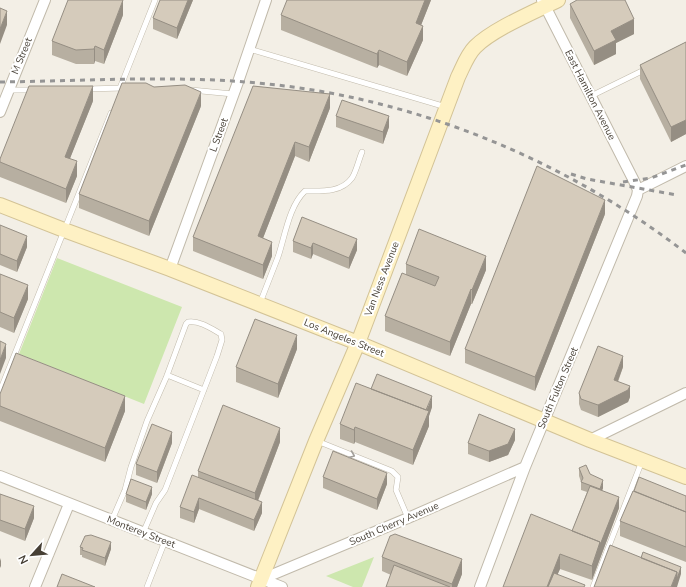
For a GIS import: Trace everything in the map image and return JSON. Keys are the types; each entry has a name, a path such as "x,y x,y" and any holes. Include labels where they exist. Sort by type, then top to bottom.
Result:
{"street":[{"name":"M Street","path":"0,112 45,0"},
{"name":"L Street","path":"170,269 266,0"},
{"name":"East Hamilton Avenue","path":"548,2 591,96 638,190"},
{"name":"Van Ness Avenue","path":"260,583 316,441 358,343 465,61 474,48 485,38 548,2"},
{"path":"638,190 686,166"},
{"name":"South Fulton Street","path":"480,587 525,468 635,204 638,190"},
{"name":"Los Angeles Street","path":"0,205 170,269 358,343 590,440 686,477"},
{"path":"590,440 686,393"},
{"name":"South Cherry Avenue","path":"260,583 525,468"},
{"name":"Monterey Street","path":"0,476 165,541 260,583 282,587"},
{"path":"35,587 69,504"}],"lane":[{"path":"117,96 155,0"},
{"path":"249,49 447,107"},
{"path":"591,96 653,65"},
{"path":"80,89 127,88"},
{"path":"184,89 233,94"},
{"path":"8,90 40,90"},
{"path":"0,391 112,110"},
{"path":"259,304 278,256 294,205 300,196 305,192 335,190 344,185 352,178 362,152"},
{"path":"112,520 124,490 130,466 147,421 188,322 193,321 208,327 222,334 222,340 217,356 165,490 156,503 143,533"},
{"path":"167,375 204,390"},
{"path":"316,441 392,471 398,477 396,490 408,518"},
{"path":"593,587 642,460"},
{"path":"147,587 165,541"}],"green space":[{"path":"57,258 182,307 144,404 19,354"},
{"path":"374,557 362,587 353,587 326,576"}],"building":[{"path":"68,0 123,0 104,50 95,46 94,49 76,50 52,41"},
{"path":"160,0 188,0 177,28 153,18"},
{"path":"287,0 425,0 416,23 423,26 407,62 379,50 377,54 281,15"},
{"path":"577,0 625,0 634,19 611,31 616,40 594,51 570,4"},
{"path":"0,8 7,11 0,29"},
{"path":"686,42 686,120 671,127 640,65"},
{"path":"122,83 146,83 154,87 185,85 201,92 149,221 79,194"},
{"path":"29,86 93,86 65,157 77,161 66,189 0,162"},
{"path":"253,86 330,94 309,147 295,142 258,236 272,242 263,265 193,237"},
{"path":"342,100 389,116 383,132 336,116"},
{"path":"537,166 605,200 535,377 465,349"},
{"path":"302,217 357,239 349,258 313,243 311,248 293,241"},
{"path":"0,225 27,236 17,261 0,254"},
{"path":"419,229 486,256 450,342 385,316 402,273 435,286 439,277 406,264"},
{"path":"0,274 28,285 14,318 0,312"},
{"path":"255,319 297,335 278,384 236,367"},
{"path":"0,341 6,344 0,360"},
{"path":"598,346 623,356 614,380 630,386 628,390 598,405 581,399 579,393"},
{"path":"16,353 125,396 105,448 0,406 0,394"},
{"path":"377,374 432,396 426,410 371,389"},
{"path":"356,383 429,411 413,450 355,427 354,430 340,424"},
{"path":"223,405 280,428 255,493 198,471"},
{"path":"479,414 515,429 508,444 489,451 468,443"},
{"path":"152,424 172,432 157,472 136,464"},
{"path":"333,451 387,473 377,499 323,477"},
{"path":"586,465 590,474 603,480 600,489 581,482 583,478 579,468"},
{"path":"192,475 262,502 254,520 199,498 194,512 180,507"},
{"path":"639,477 686,496 686,512 634,491"},
{"path":"131,479 152,487 146,502 126,494"},
{"path":"590,486 619,497 600,545 600,542 572,531"},
{"path":"633,491 686,512 686,547 620,521"},
{"path":"0,494 34,506 25,529 0,520"},
{"path":"531,514 600,542 592,566 560,554 547,587 503,587"},
{"path":"395,534 462,559 452,584 382,557 390,536"},
{"path":"91,535 111,542 105,558 82,550 83,548 80,547 85,536"},
{"path":"610,545 677,572 671,587 594,587"},
{"path":"643,552 681,567 677,579 677,572 641,558"},
{"path":"394,565 450,587 386,587"},
{"path":"554,573 585,585 584,587 548,587"},
{"path":"62,574 95,587 57,587"}],"railway":[{"path":"0,82 194,79 258,83 316,90 373,102 429,118 484,138 538,162 589,189 639,219 686,253"},
{"path":"623,182 651,178 686,165"},
{"path":"571,174 587,179 677,195"}]}
